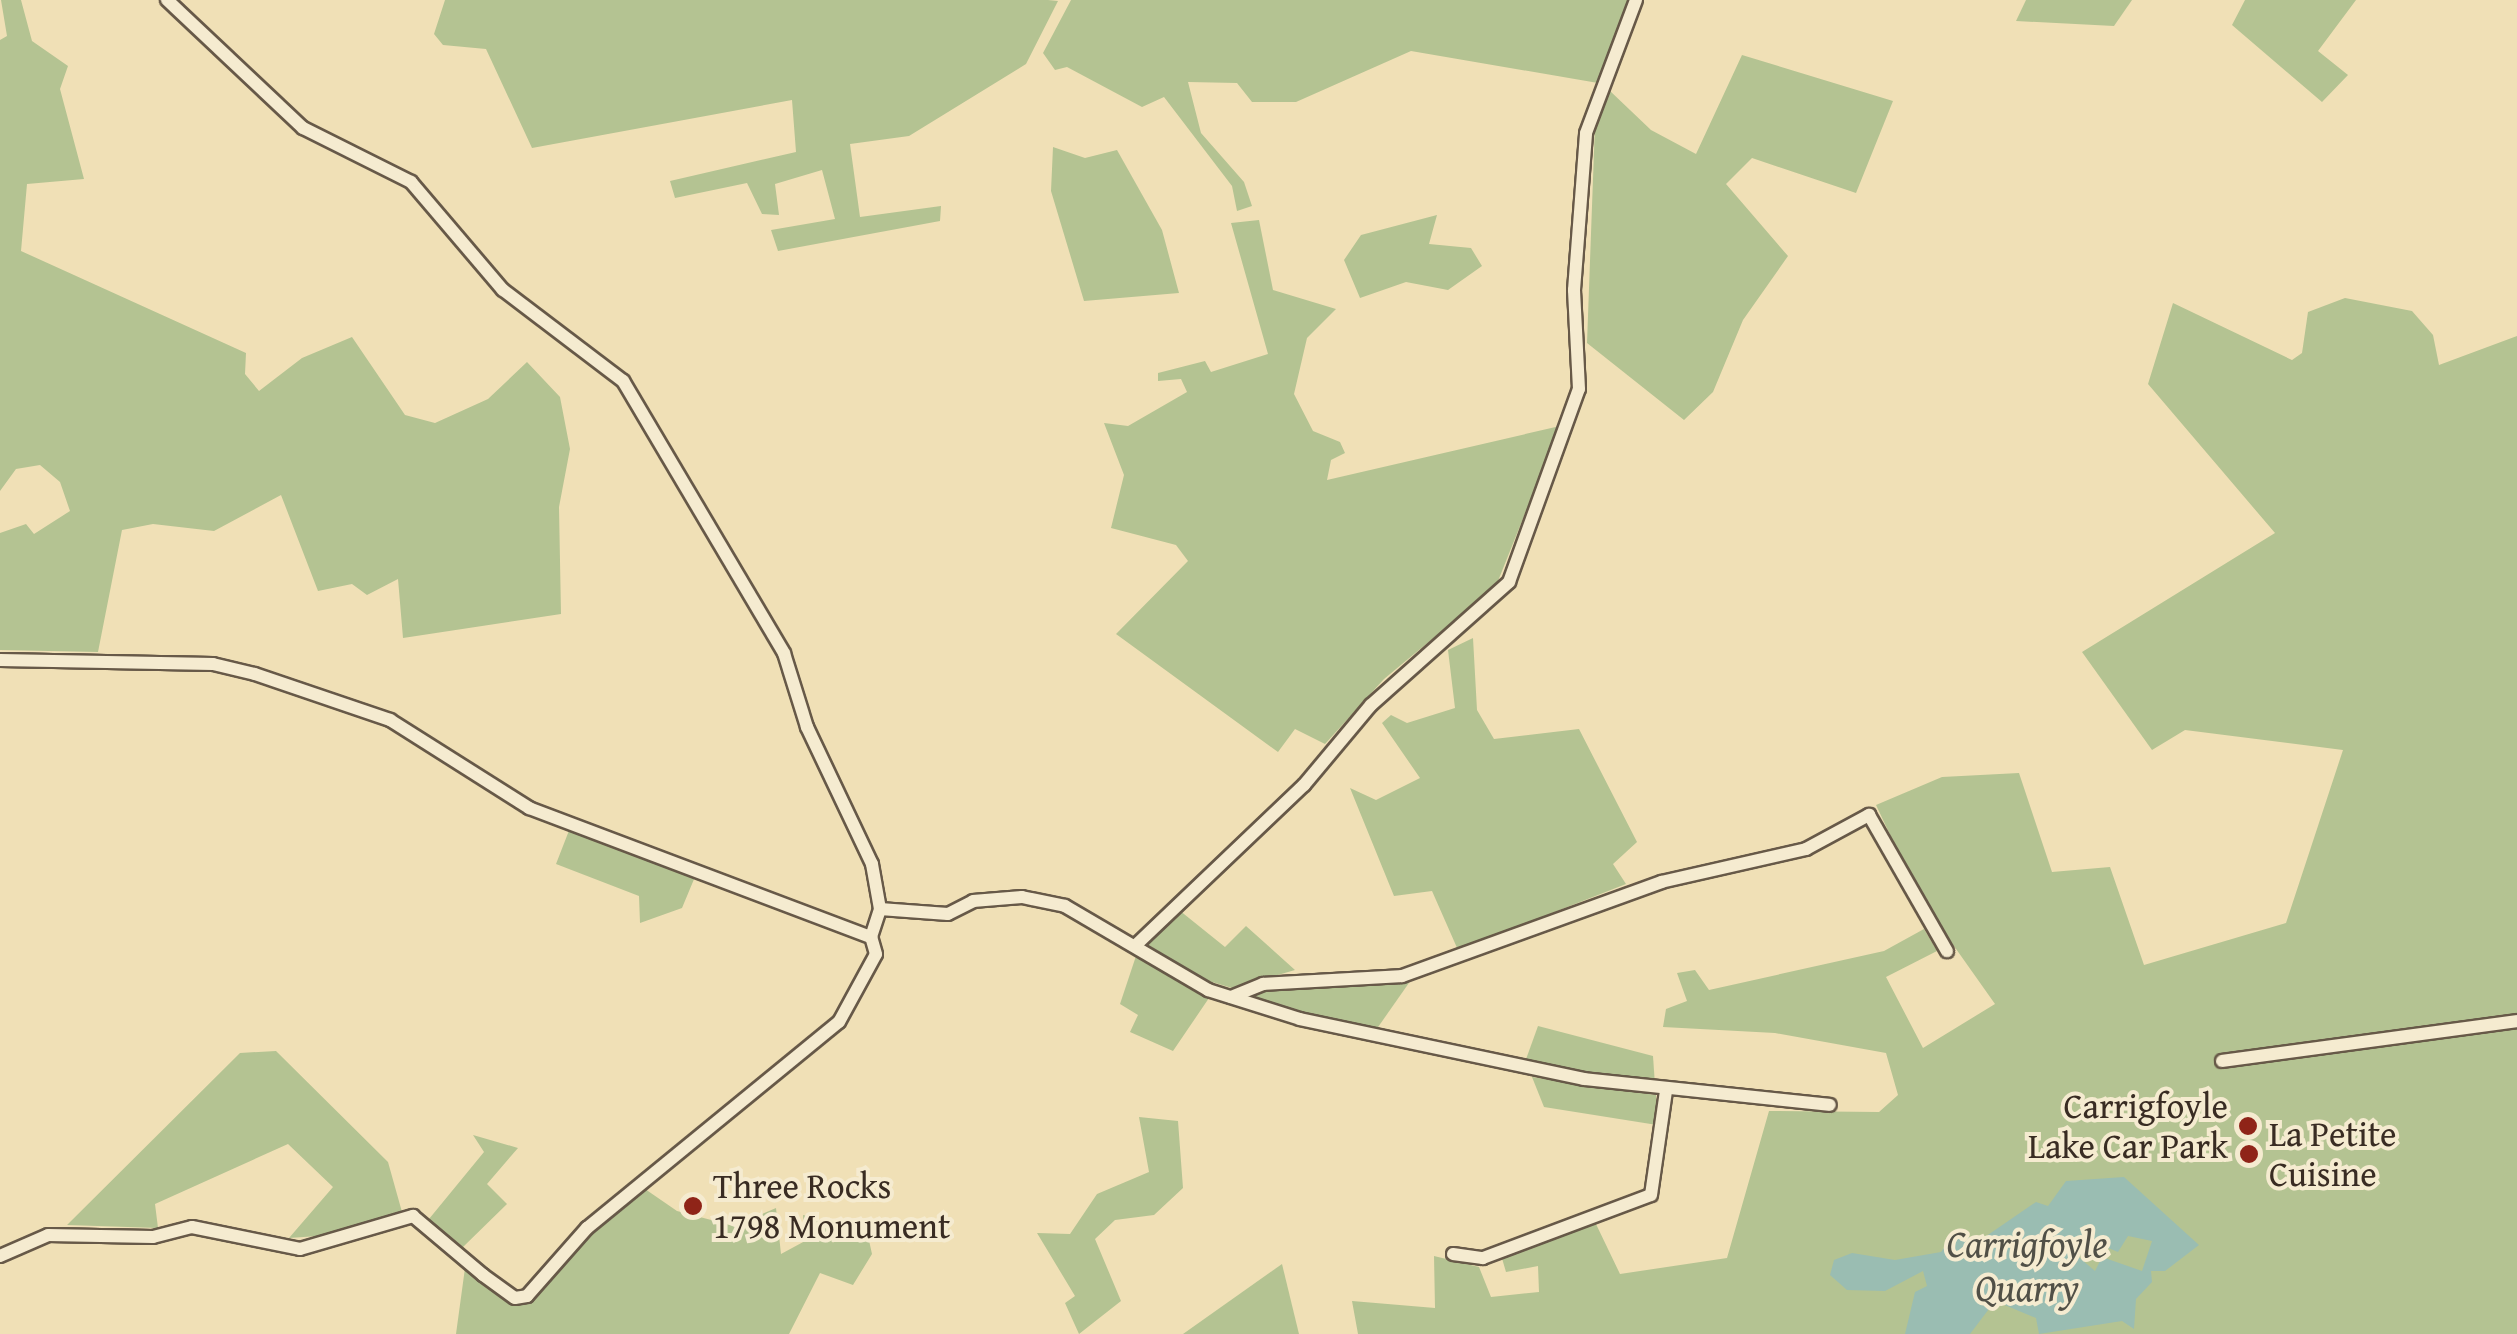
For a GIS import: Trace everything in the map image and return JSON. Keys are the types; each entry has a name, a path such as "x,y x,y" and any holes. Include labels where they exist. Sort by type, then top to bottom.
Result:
{"street":[{"path":"0,1256 48,1234 152,1237 192,1227 300,1249 413,1216 483,1276 516,1298 527,1296 586,1228 840,1022 875,963 872,937 880,909 872,864 807,727 784,654 623,381 502,290 410,182 303,128 167,0"},
{"path":"1137,944 1304,785 1371,705 1509,582 1579,389 1574,290 1586,133 1636,0"},
{"path":"0,660 213,664 254,674 390,720 529,808 872,937"},
{"path":"1231,997 1264,984 1402,976 1661,882 1806,849 1868,815 1947,950"},
{"path":"880,909 948,914 973,900 1022,897 1065,906 1231,997 1432,1050 1666,1091 1830,1105"},
{"path":"2222,1061 2517,1021"},
{"path":"1453,1254 1483,1258 1651,1195 1666,1091"}],"green space":[{"path":"1,0 21,0 32,41 68,66 60,89 84,179 27,184 21,251 246,353 245,374 259,391 302,358 352,337 405,415 435,423 488,399 527,362 560,397 570,449 559,507 561,614 403,638 398,579 367,595 352,584 318,591 281,495 214,531 153,524 122,530 98,652 0,650 0,533 26,524 34,534 70,511 60,482 40,465 16,469 0,491 0,40 7,36"},
{"path":"445,0 1058,1 1026,64 909,136 850,144 860,217 941,206 940,221 778,251 771,230 835,219 822,170 775,184 779,215 762,214 747,183 675,198 670,181 796,152 792,100 532,148 486,49 443,45 434,34"},
{"path":"1071,0 1633,0 1598,83 1411,51 1296,102 1252,102 1237,83 1188,82 1201,133 1244,182 1252,206 1237,211 1232,186 1164,97 1142,107 1067,67 1055,70 1043,53"},
{"path":"2026,0 2132,0 2114,26 2016,21"},
{"path":"2245,0 2356,0 2318,51 2348,75 2322,102 2232,25"},
{"path":"1742,55 1893,101 1856,193 1752,158 1726,184 1788,256 1743,320 1713,392 1684,420 1587,343 1595,124 1609,90 1651,130 1696,154"},
{"path":"1053,147 1085,158 1117,150 1162,230 1179,293 1084,301 1051,191"},
{"path":"1437,215 1429,244 1471,248 1482,266 1448,290 1406,282 1360,298 1344,260 1361,235"},
{"path":"1259,220 1273,290 1336,309 1307,338 1294,394 1313,431 1340,442 1345,453 1331,460 1327,480 1560,426 1496,586 1384,679 1325,744 1295,729 1278,752 1116,634 1188,561 1176,545 1111,528 1124,475 1104,423 1128,426 1187,392 1181,379 1158,381 1158,373 1205,361 1211,372 1268,354 1231,223"},
{"path":"2345,298 2412,311 2433,335 2439,365 2517,336 2517,1334 1358,1334 1352,1301 1435,1308 1434,1256 1479,1267 1491,1297 1539,1292 1538,1266 1506,1272 1501,1255 1595,1222 1620,1274 1727,1258 1769,1111 1879,1112 1898,1095 1886,1053 1775,1033 1663,1027 1666,1009 1687,1001 1677,973 1695,970 1709,990 1884,951 1924,929 1937,951 1886,977 1923,1048 1995,1004 1920,898 1876,805 1942,777 2019,773 2052,872 2110,867 2144,965 2286,923 2343,750 2185,730 2152,750 2082,652 2275,533 2148,384 2173,303 2292,360 2302,353 2308,312"},
{"path":"1473,638 1477,710 1494,739 1579,729 1637,842 1613,864 1626,884 1458,950 1432,891 1394,896 1350,788 1376,800 1420,778 1382,723 1391,715 1407,723 1455,708 1448,650"},
{"path":"570,828 697,872 682,908 640,923 639,896 556,864"},
{"path":"1179,910 1225,947 1246,926 1295,970 1232,988 1202,979 1147,944"},
{"path":"1136,956 1209,998 1173,1051 1130,1032 1138,1015 1120,1004"},
{"path":"1411,980 1376,1030 1246,998 1268,989"},
{"path":"1538,1026 1653,1056 1655,1085 1525,1062"},
{"path":"276,1051 388,1162 402,1212 333,1235 289,1238 333,1187 288,1144 155,1204 158,1228 67,1225 240,1053"},
{"path":"1532,1077 1656,1095 1657,1125 1544,1107"},
{"path":"1139,1117 1178,1121 1183,1188 1154,1215 1115,1220 1095,1239 1121,1301 1079,1334 1065,1303 1075,1296 1037,1233 1070,1234 1097,1194 1149,1172"},
{"path":"473,1135 518,1148 487,1184 507,1204 463,1247 429,1219 484,1152"},
{"path":"645,1189 677,1211 734,1226 776,1208 781,1254 805,1241 803,1215 823,1220 833,1243 838,1234 868,1236 872,1254 853,1285 820,1273 789,1334 456,1334 465,1268 515,1304 528,1303 590,1232"},
{"path":"1282,1264 1299,1334 1183,1334"}],"water":[{"name":"Carrigfoyle Quarry","path":"2124,1177 2199,1245 2165,1271 2151,1271 2152,1282 2136,1299 2134,1329 2122,1321 2039,1334 2036,1318 1995,1301 1970,1334 1905,1334 1915,1292 1927,1286 1923,1271 1885,1291 1847,1290 1830,1275 1834,1260 1852,1253 1895,1260 1941,1252 1954,1235 1982,1239 2036,1202 2048,1206 2066,1181","holes":["2128,1236 2152,1241 2142,1271 2102,1257 2095,1271 2074,1253 2086,1239 2118,1252"]}],"place":[{"name":"Carrigfoyle Lake Car Park","path":"2248,1126"},
{"name":"La Petite Cuisine","path":"2249,1154"},
{"name":"Three Rocks 1798 Monument","path":"693,1206"}]}
